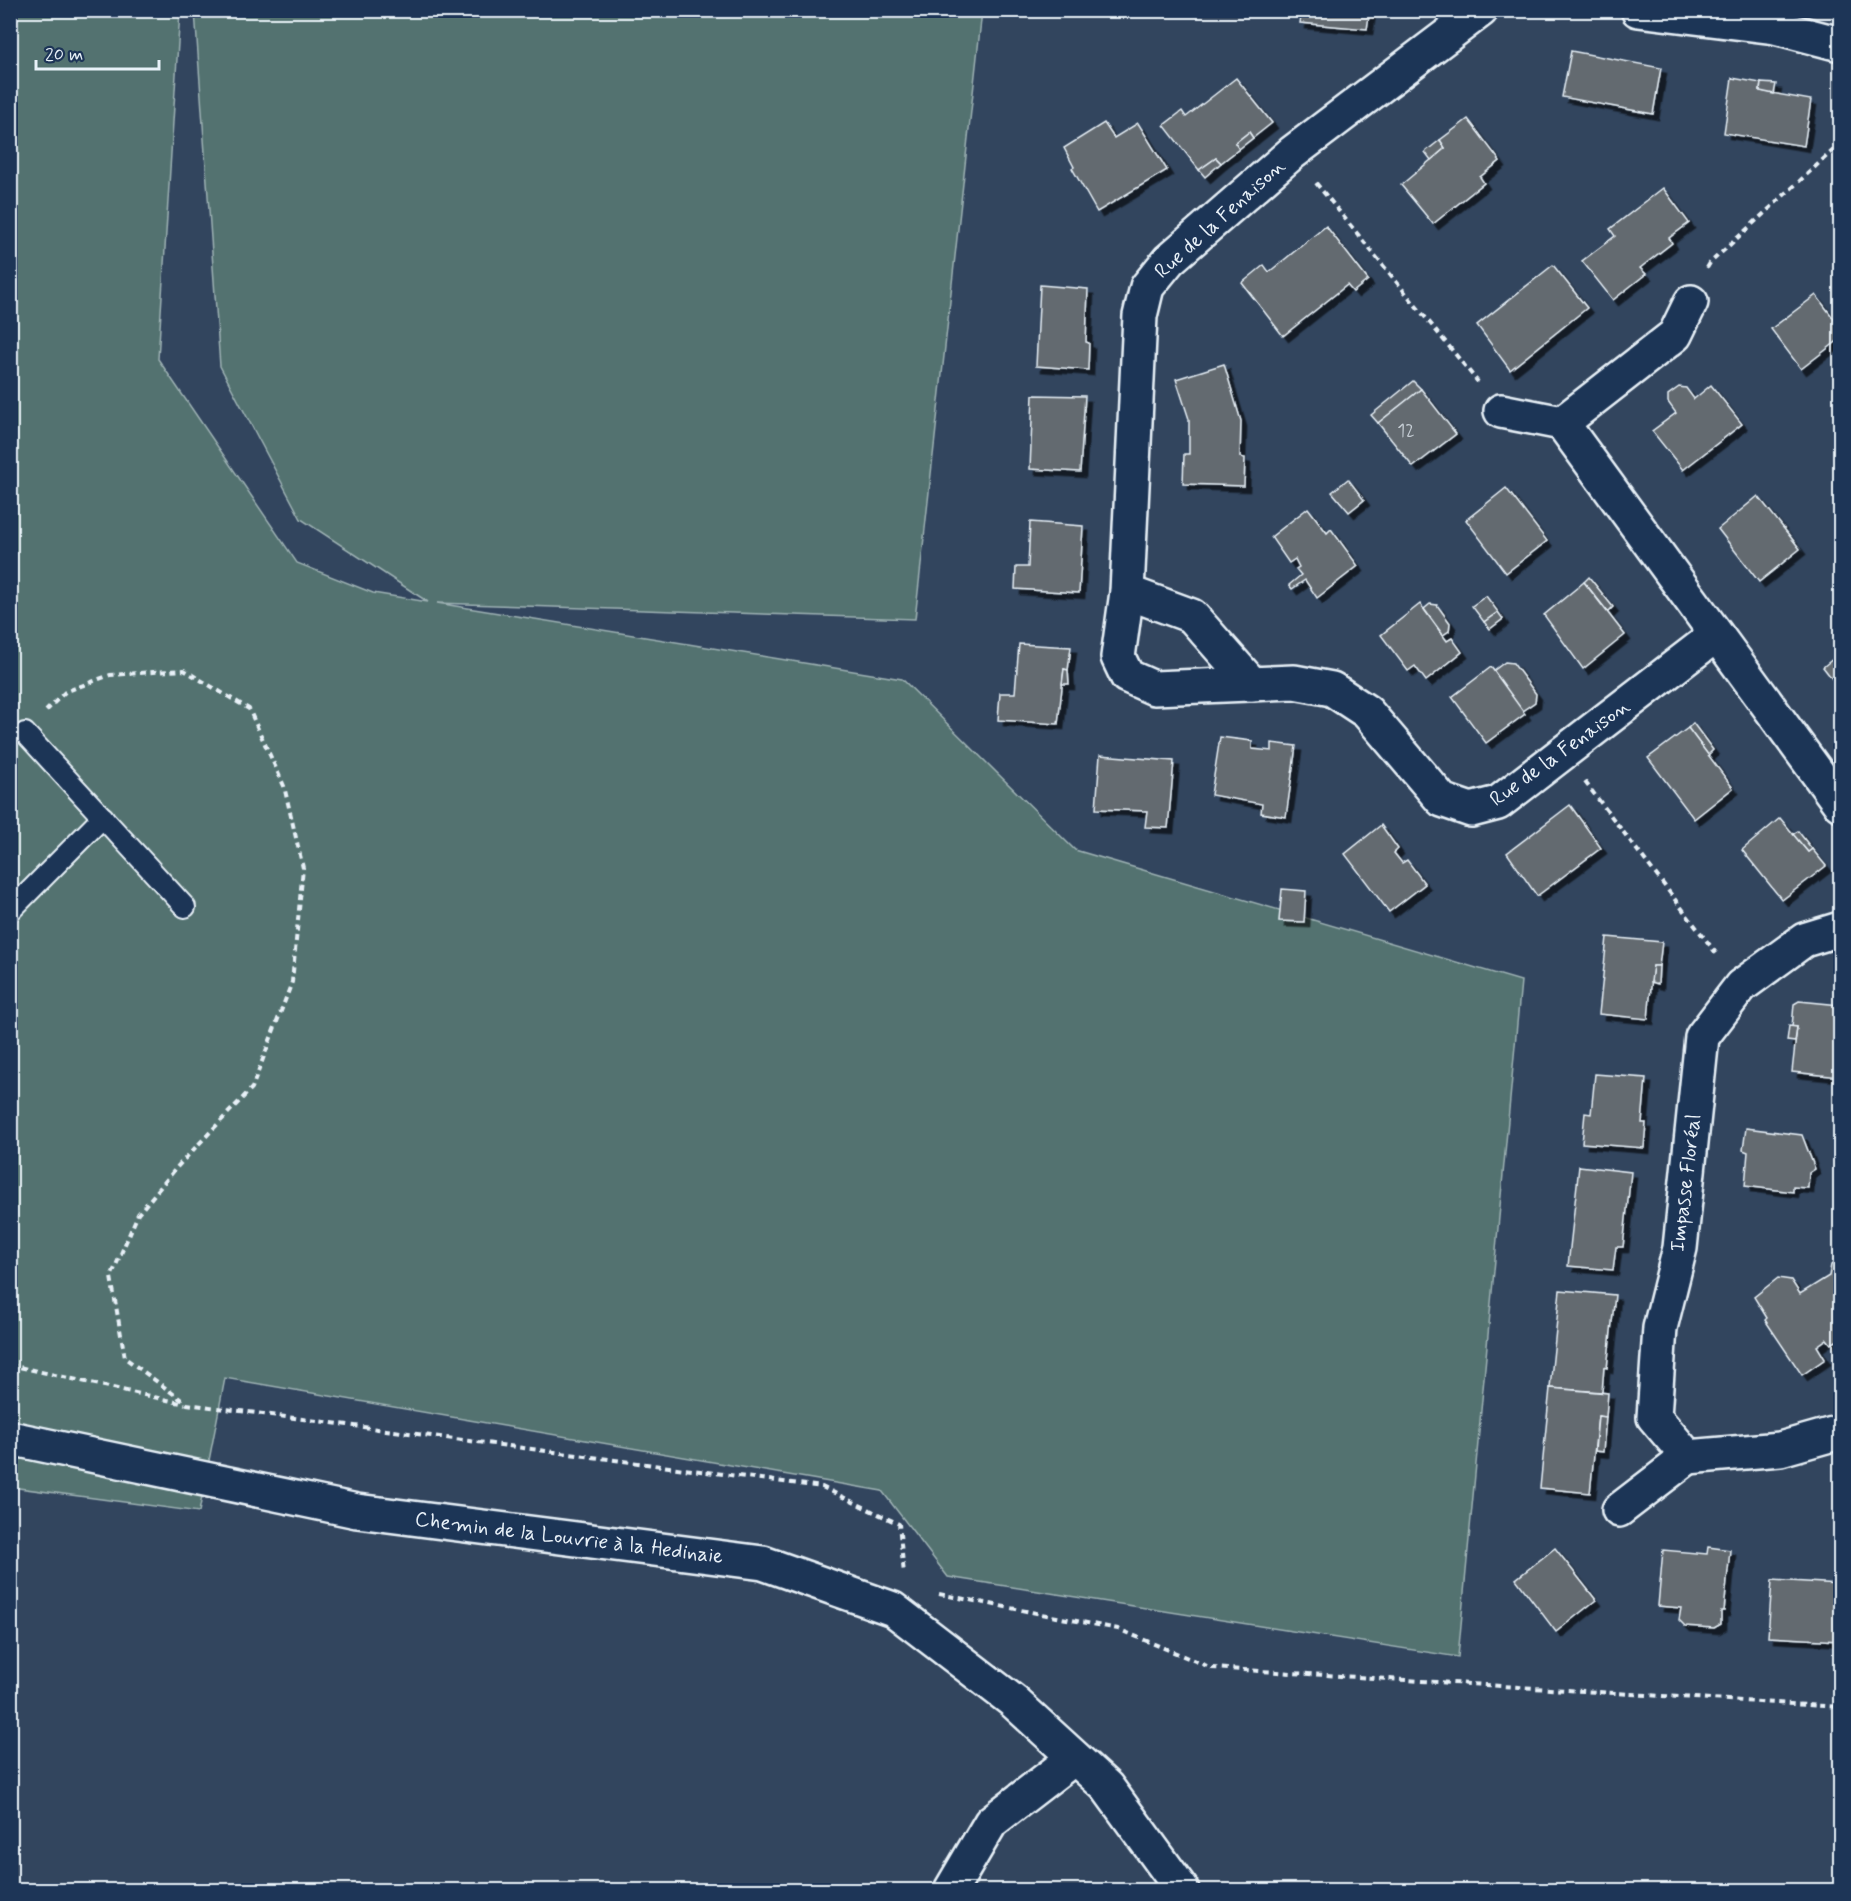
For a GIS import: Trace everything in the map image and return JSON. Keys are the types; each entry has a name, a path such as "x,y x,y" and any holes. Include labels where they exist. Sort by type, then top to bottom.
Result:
{"street":[{"name":"Rue de la Fenaison","path":"1481,10 1292,153 1169,260 1147,287 1140,316 1126,592 1118,657 1127,676 1154,688 1294,682 1332,688 1367,712 1442,800 1471,810 1498,803 1716,635"},
{"path":"1638,10 1776,27 1840,44"},
{"path":"1562,423 1675,335 1691,302"},
{"path":"1501,411 1562,423 1840,804"},
{"path":"1126,592 1192,616 1252,684"},
{"name":"Impasse Floréal","path":"1688,1457 1654,1417 1660,1328 1680,1248 1702,1037 1741,986 1804,940 1840,928"},
{"path":"1619,1510 1688,1457 1780,1449 1840,1432"},
{"name":"Chemin de la Louvrie à la Hedinaie","path":"10,1438 357,1511 762,1563 893,1609 1013,1701 1107,1787 1182,1890"},
{"path":"951,1890 991,1822 1074,1758"}],"lane":[{"path":"25,733 185,907"},
{"path":"10,911 103,817"}],"path":[{"path":"1691,302 1710,263 1840,144"},
{"path":"1292,153 1501,411"},
{"path":"25,733 64,692 110,675 184,670 249,709 284,786 303,868 292,982 252,1088 178,1166 138,1214 111,1277 125,1358 188,1404"},
{"path":"1562,753 1741,986"},
{"path":"10,1365 188,1404 822,1487 899,1524 905,1587 893,1609"},
{"path":"939,1594 1118,1629 1212,1668 1840,1707"}],"green space":[{"path":"11,11 180,11 158,359 297,563 373,593 428,602 301,519 220,366 195,11 982,11 915,619 437,603 902,679 1075,850 1521,981 1458,1657 948,1577 882,1491 225,1378 199,1512 11,1487"}],"building":[{"path":"1302,10 1370,10 1367,29 1300,23"},
{"path":"1571,51 1661,68 1653,114 1562,97"},
{"path":"1236,78 1272,123 1253,138 1249,132 1235,143 1239,149 1221,163 1216,158 1199,170 1164,125 1182,111 1186,117"},
{"path":"1732,78 1761,83 1760,91 1811,100 1804,146 1724,133"},
{"path":"1761,83 1776,84 1774,94 1760,91"},
{"path":"1468,119 1500,161 1480,177 1484,183 1433,224 1401,185 1445,148 1440,140"},
{"path":"1104,123 1114,138 1138,123 1167,170 1097,212 1072,168 1074,167 1064,148"},
{"path":"1249,132 1253,138 1239,149 1235,143"},
{"path":"1440,140 1445,148 1431,160 1425,152"},
{"path":"1216,158 1221,163 1205,177 1199,170"},
{"path":"1663,188 1689,223 1669,238 1672,243 1640,268 1646,274 1613,300 1582,261 1615,236 1610,229"},
{"path":"1326,226 1368,280 1353,292 1347,285 1283,336 1242,283 1264,265 1269,272"},
{"path":"1553,265 1587,308 1510,370 1477,325"},
{"path":"1040,285 1088,289 1086,342 1089,343 1088,370 1036,366"},
{"path":"1816,295 1840,327 1840,339 1801,369 1771,329"},
{"path":"1224,364 1241,421 1240,457 1245,458 1244,486 1183,484 1184,454 1189,454 1189,419 1176,379"},
{"path":"1413,381 1421,389 1378,423 1371,415"},
{"path":"1711,385 1742,424 1683,470 1652,431 1676,413 1668,402 1668,395 1679,387 1686,388 1694,399"},
{"path":"1421,389 1456,434 1413,467 1378,423"},
{"path":"1033,395 1085,396 1080,472 1030,469"},
{"path":"1348,479 1364,500 1349,512 1332,492"},
{"path":"1506,488 1547,541 1506,573 1466,520"},
{"path":"1758,496 1800,549 1759,582 1718,529"},
{"path":"1308,508 1327,533 1331,529 1358,566 1317,598 1305,580 1292,589 1289,585 1301,575 1296,569 1299,567 1295,559 1289,563 1271,537"},
{"path":"1030,522 1083,526 1079,593 1015,589 1016,567 1028,567"},
{"path":"1589,577 1613,607 1608,612 1584,582"},
{"path":"1584,582 1625,635 1583,669 1544,615"},
{"path":"1486,596 1498,612 1484,622 1472,606"},
{"path":"1420,604 1447,641 1452,638 1462,652 1426,681 1415,666 1408,671 1381,635"},
{"path":"1430,604 1437,605 1450,623 1449,631 1443,635 1424,609"},
{"path":"1498,612 1503,619 1490,629 1484,622"},
{"path":"1019,644 1071,647 1068,670 1064,669 1058,724 998,720 1000,693 1015,693"},
{"path":"1840,653 1840,689 1823,667"},
{"path":"1505,662 1513,663 1536,694 1535,702 1522,711 1493,671"},
{"path":"1491,667 1525,714 1486,743 1452,697"},
{"path":"1064,669 1068,670 1069,684 1062,684"},
{"path":"1693,723 1713,750 1708,755 1688,728"},
{"path":"1688,728 1733,788 1694,819 1648,758"},
{"path":"1220,737 1252,741 1252,749 1272,751 1272,743 1296,746 1286,817 1261,813 1262,804 1211,795"},
{"path":"1100,755 1174,761 1168,828 1145,827 1147,811 1096,809"},
{"path":"1570,805 1601,848 1537,896 1507,853"},
{"path":"1780,818 1808,852 1812,849 1826,866 1782,900 1742,850"},
{"path":"1381,825 1398,849 1394,853 1402,863 1407,860 1425,884 1389,912 1345,854"},
{"path":"1798,831 1812,849 1808,852 1793,834"},
{"path":"1282,889 1306,891 1304,922 1279,921"},
{"path":"1607,937 1662,942 1659,966 1653,966 1648,1019 1599,1014"},
{"path":"1653,966 1659,966 1658,984 1651,982"},
{"path":"1799,1001 1840,1005 1840,1077 1792,1072 1797,1027 1792,1027 1794,1004"},
{"path":"1789,1026 1797,1027 1795,1042 1787,1041"},
{"path":"1595,1074 1646,1078 1642,1123 1646,1123 1644,1148 1582,1143 1585,1113 1591,1114"},
{"path":"1746,1128 1802,1135 1815,1169 1809,1173 1808,1188 1793,1187 1793,1192 1745,1186 1748,1152 1743,1150"},
{"path":"1579,1166 1631,1172 1623,1247 1616,1247 1613,1270 1568,1266"},
{"path":"1839,1260 1840,1339 1831,1344 1827,1339 1817,1346 1825,1359 1802,1375 1765,1320 1767,1318 1754,1297 1778,1278 1791,1280 1800,1294 1829,1276 1831,1265"},
{"path":"1560,1290 1615,1295 1602,1392 1550,1388"},
{"path":"1550,1388 1608,1393 1606,1417 1598,1416 1590,1493 1540,1488"},
{"path":"1598,1416 1606,1417 1603,1452 1595,1451"},
{"path":"1708,1547 1730,1550 1721,1624 1714,1628 1685,1626 1679,1620 1681,1608 1658,1606 1663,1550 1707,1554"},
{"path":"1555,1548 1596,1600 1556,1632 1516,1579"},
{"path":"1772,1580 1840,1584 1840,1641 1768,1637"}]}
